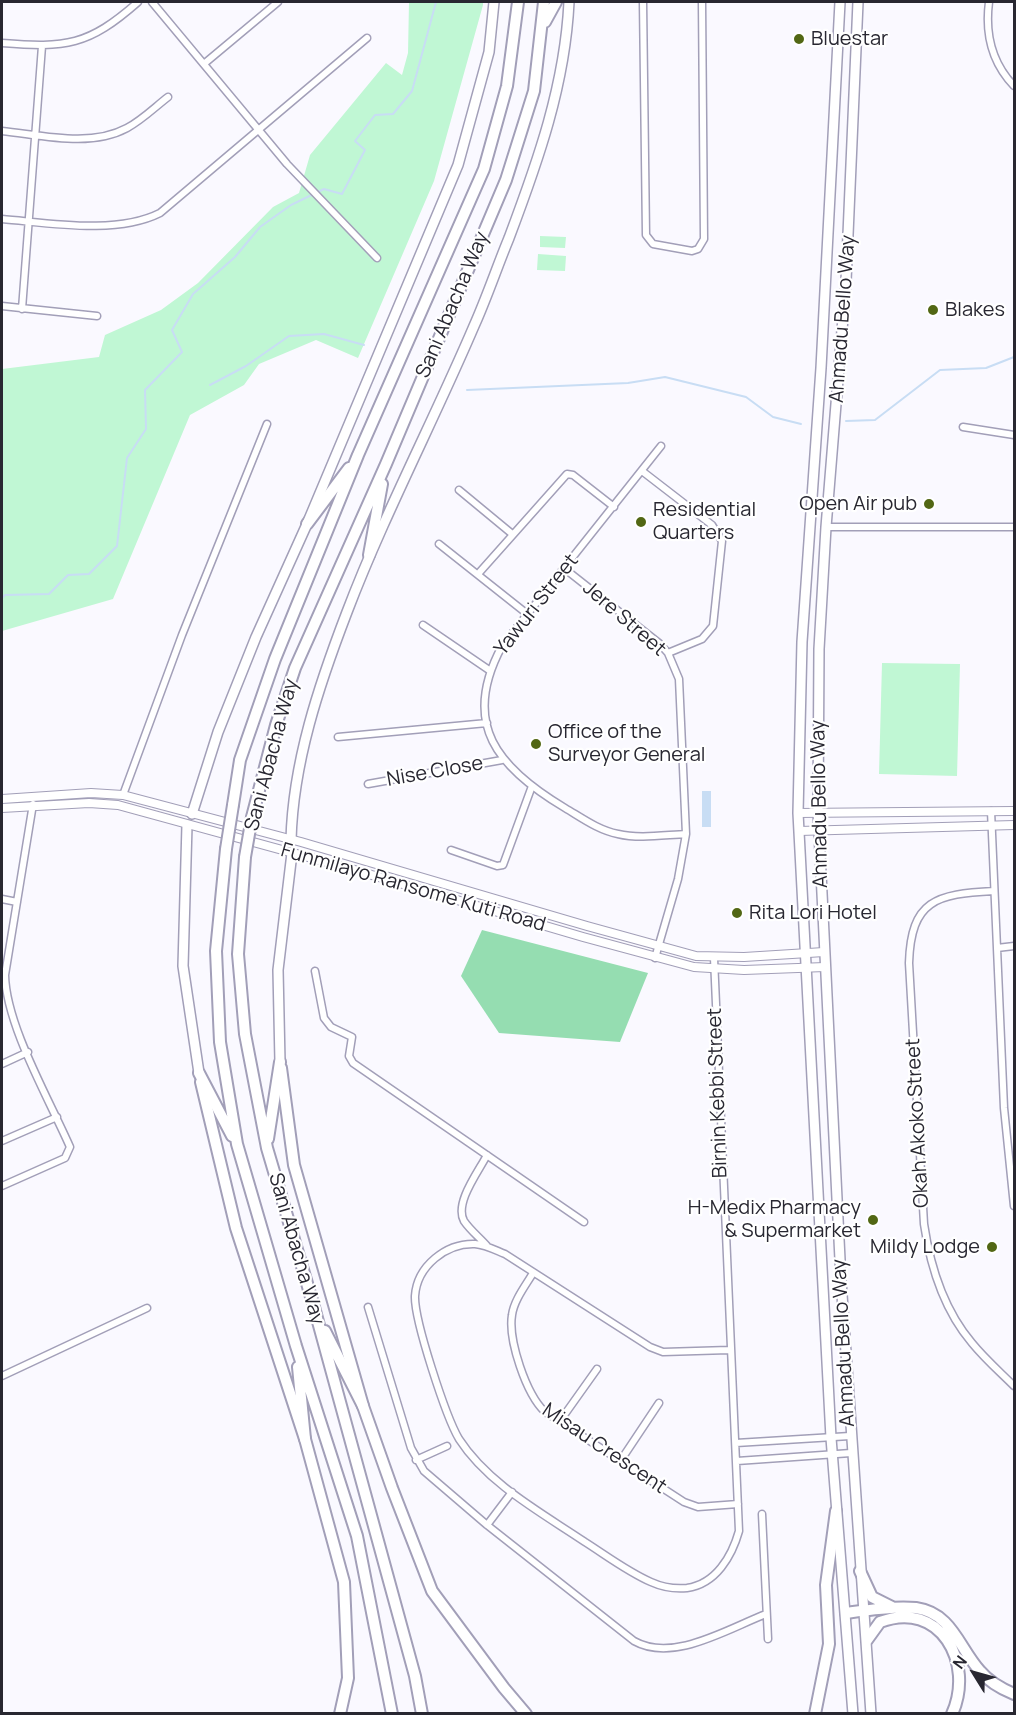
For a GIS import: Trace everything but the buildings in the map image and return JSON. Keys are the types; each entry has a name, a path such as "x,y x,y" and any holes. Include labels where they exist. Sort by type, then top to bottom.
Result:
{"highway":[{"path":"510,2 517,21"},
{"name":"Sani Abacha Way","path":"392,1713 357,1536 296,1346 237,1144 220,1042 216,951 232,805 240,760 253,717 358,455 484,169 507,86 518,2"},
{"name":"Sani Abacha Way","path":"422,1713 415,1676 314,1307 267,1148 245,1034 238,954 245,857 252,816 276,725 296,668 386,464 506,180 534,91 544,25 544,2"},
{"path":"544,25 556,2"},
{"path":"307,524 358,455"},
{"path":"369,555 386,464"},
{"path":"267,1148 280,1062"},
{"path":"280,1062 294,1165 363,1406 432,1591 504,1688 526,1713"},
{"path":"199,1072 237,1144"},
{"path":"199,1072 236,1228 305,1439 344,1582 348,1678 340,1713"},
{"path":"314,1307 363,1406"},
{"path":"296,1346 305,1439"},
{"path":"815,1713 829,1644 826,1585 836,1511"},
{"path":"860,1571 872,1597 898,1609"},
{"path":"846,1613 914,1608 938,1616 954,1632 980,1671 999,1687 1014,1694"},
{"path":"867,1641 880,1622 902,1618 929,1623 941,1632 956,1656 961,1680 952,1713"}],"main road":[{"path":"192,814 218,732 458,165 489,52 494,2"},
{"name":"Sani Abacha Way","path":"291,840 295,786 310,721 331,654 369,555 475,326 548,133 567,39 569,2"},
{"name":"Ahmadu Bello Way","path":"840,2 821,368 802,642 798,831 832,1455 853,1713"},
{"name":"Ahmadu Bello Way","path":"858,2 849,223 840,369 826,527 818,699 818,830 851,1453 865,1611 871,1713"},
{"path":"187,825 183,966 199,1072"},
{"path":"280,1062 278,970 292,853"}],"street":[{"path":"2,43 42,46 83,40 100,32 138,2"},
{"path":"152,2 288,164 377,258"},
{"path":"205,63 278,2"},
{"path":"643,2 646,235 653,244 692,250 698,249 704,239 702,2"},
{"path":"989,2 988,30 996,61 1014,86"},
{"path":"2,219 126,225 160,213 258,127 367,38"},
{"path":"22,309 42,46"},
{"path":"2,131 77,139 99,138 129,127 168,96"},
{"path":"2,306 97,316"},
{"path":"123,795 182,635 267,424"},
{"path":"963,427 1014,435"},
{"name":"Yawuri Street","path":"661,446 502,646 489,670 486,696 487,723 495,749 502,760 532,786 604,831 633,836 686,834"},
{"path":"642,471 712,525 722,541 713,626 702,639 668,653"},
{"path":"478,574 512,533 567,474 573,475 614,507"},
{"path":"459,490 512,533"},
{"path":"826,527 1014,527"},
{"path":"439,544 526,614"},
{"name":"Jere Street","path":"565,569 632,621 668,653 679,679 686,834 678,879 655,958"},
{"path":"423,625 489,670"},
{"path":"338,737 487,723"},
{"name":"Nise Close","path":"368,784 502,760"},
{"path":"451,850 497,866 503,864 532,786"},
{"name":"Funmilayo Ransome Kuti Road","path":"2,799 91,793 123,795 291,840 658,947 714,958 824,952"},
{"path":"2,1186 65,1158 70,1147 28,1052 6,995 5,975 34,797"},
{"name":"Funmilayo Ransome Kuti Road","path":"2,808 89,803 118,806 292,853 655,958 713,969 825,966"},
{"path":"991,811 1006,1134 1014,1206"},
{"path":"798,813 1014,811"},
{"path":"798,831 1014,825"},
{"name":"Okah Akoko Street","path":"994,891 950,895 935,901 923,911 910,937 909,963 924,1224 929,1258 947,1302 967,1337 1014,1386"},
{"path":"2,899 17,902"},
{"path":"997,948 1014,946"},
{"name":"Birnin Kebbi Street","path":"487,1246 459,1245 443,1252 430,1263 415,1294 416,1309 442,1398 459,1439 474,1460 512,1492 636,1575 670,1587 689,1588 708,1580 724,1565 734,1548 739,1530 736,1443 729,1350 714,958"},
{"path":"315,971 324,1018 331,1027 352,1037 349,1056 353,1063 584,1222"},
{"path":"2,1064 28,1052"},
{"path":"2,1141 57,1117"},
{"path":"1006,1134 1014,1134"},
{"path":"487,1155 463,1203 461,1212 464,1220 487,1246 533,1272 650,1347 663,1352 729,1350"},
{"name":"Misau Crescent","path":"533,1272 512,1312 511,1329 513,1343 537,1404 691,1505 698,1507 738,1504"},
{"path":"368,1307 416,1460 424,1472 487,1525 646,1648 669,1649 766,1614"},
{"path":"2,1374 147,1308"},
{"path":"560,1421 597,1369"},
{"path":"621,1460 659,1403"},
{"path":"736,1443 850,1436"},
{"path":"416,1460 447,1446"},
{"path":"737,1461 851,1453"},
{"path":"487,1525 512,1492"},
{"path":"762,1514 768,1639"}],"green space":[{"path":"409,2 483,2 483,5 434,181 358,358 316,340 259,364 244,385 190,415 113,599 2,631 2,369 99,357 105,335 161,310 198,283 273,207 299,193 310,155 386,63 402,75 408,53"},
{"path":"540,236 566,237 565,248 540,247"},
{"path":"538,254 566,256 565,271 537,270"},
{"path":"882,663 960,664 957,776 879,774"},
{"path":"482,930 648,973 620,1042 499,1033 461,976"}],"water":[{"path":"702,791 711,791 711,827 702,827"}],"waterway":[{"path":"2,598 5,595 49,594 68,575 89,574 117,546 127,458 146,429 145,390 182,352 172,330 193,294 235,257 260,227 291,205 324,189 342,194 365,150 355,141 375,115 393,114 412,91 436,2"},
{"path":"210,385 246,366 289,336 324,334 364,345"},
{"path":"846,421 875,420 940,370 986,368 1014,357"},
{"path":"467,390 628,383 665,377 746,397 773,417 801,424"}],"place":[{"name":"Bluestar","path":"799,39"},
{"name":"Blakes","path":"933,310"},
{"name":"Open Air pub","path":"929,504"},
{"name":"Residential Quarters","path":"641,522"},
{"name":"Office of the Surveyor General","path":"536,744"},
{"name":"Rita Lori Hotel","path":"737,913"},
{"name":"H-Medix Pharmacy & Supermarket","path":"873,1220"},
{"name":"Mildy Lodge","path":"992,1247"}]}
